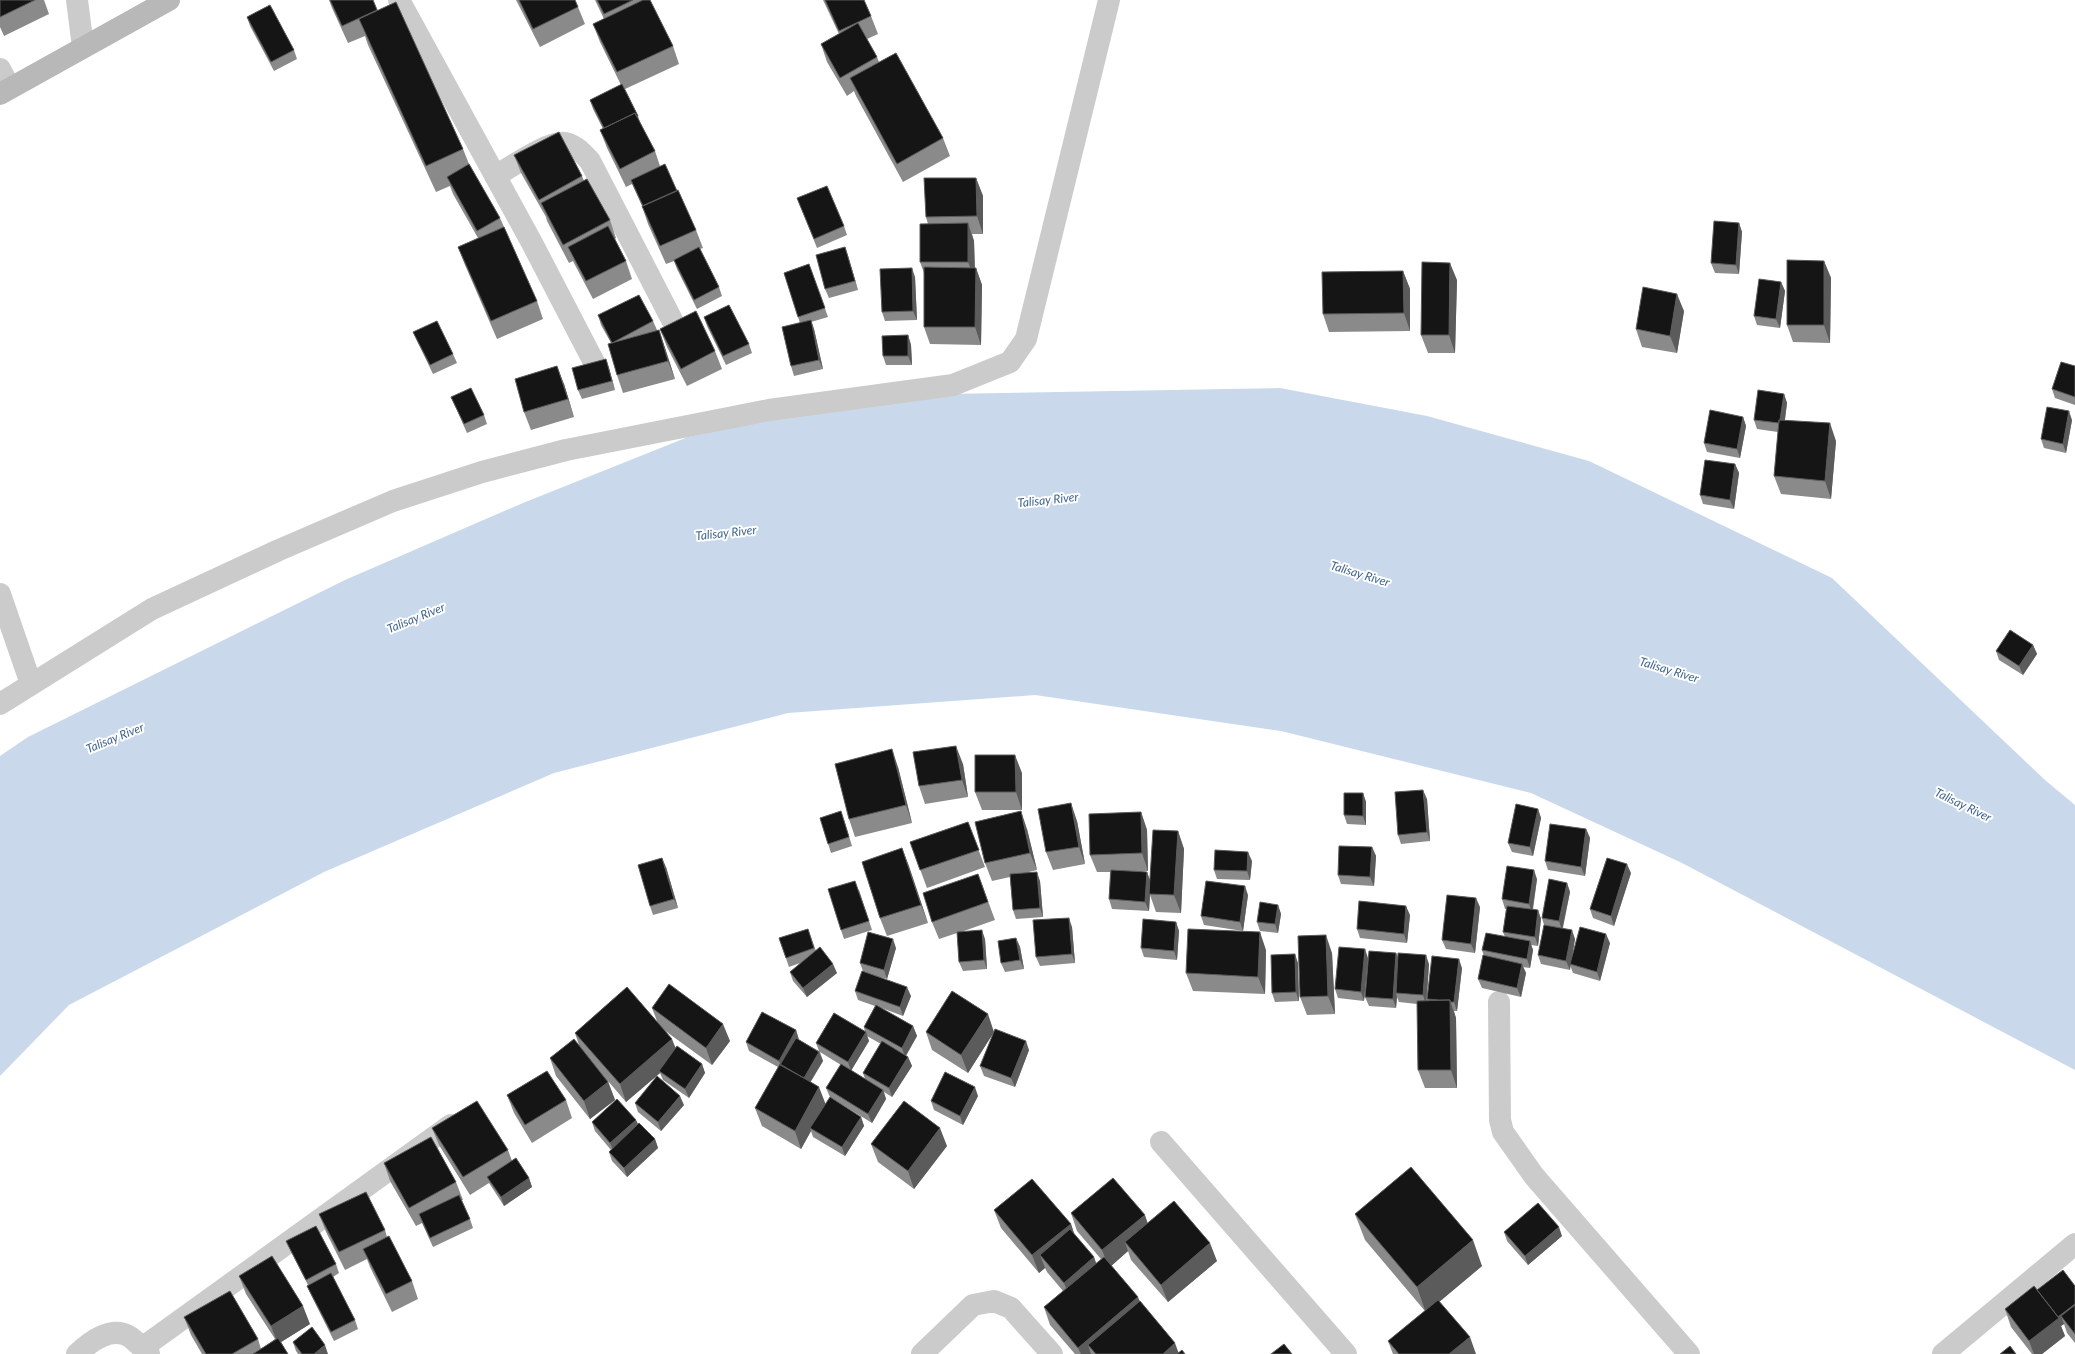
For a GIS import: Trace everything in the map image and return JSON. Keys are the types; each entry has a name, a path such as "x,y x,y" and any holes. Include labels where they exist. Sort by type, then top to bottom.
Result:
{"main road":[{"path":"5,91 169,0"}],"street":[{"path":"77,0 83,47"},
{"path":"399,0 496,176 597,368"},
{"path":"0,704 152,609 279,550 393,501 475,474 566,450 769,410 953,385 1010,362 1026,339 1109,0"},
{"path":"0,69 5,91"},
{"path":"496,176 550,146 564,143 577,148 590,161 672,320"},
{"path":"0,594 31,684"},
{"path":"1499,1002 1500,1120 1503,1132 1534,1176 1689,1354"},
{"path":"77,1354 92,1341 111,1333 129,1336 146,1351 451,1125"},
{"path":"1161,1142 1346,1354"},
{"path":"1943,1354 2075,1244"},
{"path":"922,1354 973,1305 994,1301 1011,1308 1052,1354"}],"water":[{"name":"Talisay River","path":"1280,388 1427,416 1589,461 1832,578 2045,780 2075,805 2075,1070 1682,863 1531,793 1281,731 1035,695 788,713 554,773 324,872 69,1005 0,1076 0,756 28,737 345,580 523,503 688,437 812,411 945,394"}],"building":[{"path":"0,0 35,0 0,17"},
{"path":"330,0 373,0 377,10 342,26"},
{"path":"519,0 575,0 578,7 533,29"},
{"path":"597,0 633,0 604,14"},
{"path":"643,0 650,0 673,46 617,72 593,24"},
{"path":"825,0 864,0 871,16 839,31"},
{"path":"396,2 463,149 426,166 359,19"},
{"path":"270,5 294,50 271,62 247,17"},
{"path":"858,23 877,57 840,78 821,44"},
{"path":"896,53 943,138 897,164 850,78"},
{"path":"622,84 638,116 637,117 635,113 604,128 590,100"},
{"path":"635,113 655,151 620,169 600,130"},
{"path":"559,132 582,176 539,200 514,155"},
{"path":"469,164 500,218 477,231 447,177"},
{"path":"665,164 677,191 643,206 631,180"},
{"path":"924,178 976,178 977,216 926,217"},
{"path":"587,179 610,220 563,245 541,203"},
{"path":"827,186 844,226 814,239 797,198"},
{"path":"678,190 696,230 660,246 642,206"},
{"path":"1714,221 1739,223 1736,265 1711,263"},
{"path":"968,223 968,262 920,262 920,224"},
{"path":"608,226 626,261 586,281 568,247"},
{"path":"504,227 537,301 491,321 458,247"},
{"path":"699,247 719,287 694,300 674,260"},
{"path":"845,247 855,281 825,289 816,255"},
{"path":"1787,260 1824,261 1824,325 1787,325"},
{"path":"1422,262 1450,263 1449,335 1421,335"},
{"path":"809,264 825,308 798,317 784,273"},
{"path":"924,267 976,268 975,327 924,327"},
{"path":"912,268 913,311 882,312 880,269"},
{"path":"1403,271 1404,313 1323,314 1322,272"},
{"path":"1759,279 1781,282 1776,319 1754,316"},
{"path":"1643,287 1677,294 1670,336 1636,329"},
{"path":"639,295 653,321 612,343 598,315"},
{"path":"729,305 749,344 723,356 704,317"},
{"path":"696,311 715,351 681,369 660,329"},
{"path":"811,320 819,360 791,366 782,327"},
{"path":"437,321 453,354 430,365 413,332"},
{"path":"659,330 668,361 617,375 608,344"},
{"path":"908,335 908,356 883,356 882,336"},
{"path":"606,359 612,381 578,390 572,368"},
{"path":"2061,362 2075,366 2075,397 2052,389"},
{"path":"557,366 568,399 524,412 515,379"},
{"path":"471,388 484,415 464,424 451,397"},
{"path":"1758,390 1784,394 1779,423 1754,420"},
{"path":"2047,407 2069,411 2063,444 2041,439"},
{"path":"1710,410 1743,417 1737,449 1704,443"},
{"path":"1779,420 1830,423 1825,481 1774,476"},
{"path":"1705,460 1735,464 1730,500 1700,495"},
{"path":"2010,630 2033,645 2019,666 1996,651"},
{"path":"956,746 962,780 919,786 913,752"},
{"path":"892,749 906,805 849,819 835,764"},
{"path":"975,755 1015,755 1016,792 975,792"},
{"path":"1423,790 1427,832 1398,835 1395,792"},
{"path":"1344,793 1363,793 1363,816 1344,815"},
{"path":"1071,803 1079,847 1046,852 1038,809"},
{"path":"1516,804 1538,809 1530,847 1508,843"},
{"path":"841,811 849,837 828,844 820,818"},
{"path":"1021,811 1030,853 985,863 975,822"},
{"path":"1141,812 1142,853 1090,855 1089,814"},
{"path":"968,822 979,850 920,870 910,842"},
{"path":"1550,824 1586,829 1581,867 1545,861"},
{"path":"1153,830 1178,831 1174,895 1149,894"},
{"path":"1339,846 1372,847 1370,877 1338,875"},
{"path":"902,848 921,905 880,918 862,862"},
{"path":"1215,850 1248,852 1247,871 1214,870"},
{"path":"662,858 674,899 650,906 638,865"},
{"path":"1607,858 1627,864 1611,916 1590,909"},
{"path":"1507,866 1534,870 1529,904 1502,899"},
{"path":"1111,870 1147,872 1145,902 1109,899"},
{"path":"1037,872 1040,908 1013,910 1010,874"},
{"path":"978,874 988,902 932,922 923,893"},
{"path":"1549,879 1567,883 1559,921 1542,918"},
{"path":"855,881 869,921 841,930 828,889"},
{"path":"1206,881 1245,886 1240,922 1201,916"},
{"path":"1447,895 1476,898 1471,944 1442,940"},
{"path":"1359,901 1406,906 1404,934 1357,929"},
{"path":"1260,902 1278,905 1275,924 1257,922"},
{"path":"1507,906 1538,910 1535,937 1503,932"},
{"path":"1069,918 1072,954 1036,957 1033,920"},
{"path":"1143,919 1176,922 1174,951 1141,948"},
{"path":"1544,925 1572,930 1566,961 1538,955"},
{"path":"1580,927 1606,934 1597,972 1570,964"},
{"path":"808,929 814,948 786,958 779,938"},
{"path":"1188,929 1260,932 1258,977 1186,973"},
{"path":"982,930 984,960 959,962 957,932"},
{"path":"868,932 893,939 884,970 860,963"},
{"path":"1486,933 1530,941 1527,959 1482,950"},
{"path":"1326,935 1328,996 1300,997 1298,936"},
{"path":"1016,938 1020,960 1001,963 998,941"},
{"path":"820,947 833,964 803,988 790,972"},
{"path":"1339,947 1365,949 1361,992 1335,989"},
{"path":"1369,951 1396,953 1393,999 1365,997"},
{"path":"1398,953 1426,955 1423,995 1396,993"},
{"path":"1295,954 1296,992 1272,993 1271,955"},
{"path":"1483,955 1522,964 1517,988 1478,979"},
{"path":"1432,956 1459,959 1454,1002 1450,1002 1450,1000 1427,999"},
{"path":"862,971 907,987 900,1007 855,991"},
{"path":"669,984 723,1024 706,1048 652,1008"},
{"path":"627,987 672,1039 620,1084 575,1033"},
{"path":"952,991 988,1014 961,1055 926,1032"},
{"path":"1450,1000 1451,1070 1418,1070 1417,1001"},
{"path":"876,1005 913,1026 902,1048 864,1027"},
{"path":"762,1012 796,1030 779,1061 746,1042"},
{"path":"834,1013 866,1032 848,1062 816,1043"},
{"path":"995,1029 1026,1041 1011,1078 980,1066"},
{"path":"796,1038 819,1052 804,1078 780,1065"},
{"path":"574,1039 608,1082 584,1101 550,1058"},
{"path":"882,1041 908,1057 889,1088 863,1073"},
{"path":"677,1046 702,1064 685,1089 659,1071"},
{"path":"780,1064 819,1087 795,1131 755,1108"},
{"path":"841,1064 883,1090 868,1114 826,1088"},
{"path":"547,1071 566,1100 525,1125 507,1095"},
{"path":"945,1072 975,1087 960,1116 931,1101"},
{"path":"657,1076 680,1096 658,1122 635,1103"},
{"path":"830,1097 861,1117 842,1147 810,1128"},
{"path":"617,1099 636,1120 610,1143 592,1122"},
{"path":"477,1101 508,1150 463,1177 432,1128"},
{"path":"904,1101 940,1128 908,1171 871,1144"},
{"path":"639,1123 655,1139 624,1168 609,1152"},
{"path":"431,1137 456,1182 409,1208 384,1163"},
{"path":"516,1158 529,1178 501,1197 487,1177"},
{"path":"1411,1167 1473,1240 1417,1287 1355,1214"},
{"path":"1113,1178 1145,1215 1102,1250 1071,1213"},
{"path":"1032,1179 1071,1224 1032,1255 994,1210"},
{"path":"366,1192 385,1230 339,1252 319,1214"},
{"path":"459,1195 470,1219 430,1238 419,1214"},
{"path":"1174,1201 1210,1243 1161,1285 1125,1242"},
{"path":"1538,1203 1559,1227 1525,1256 1504,1232"},
{"path":"316,1226 336,1264 306,1280 286,1241"},
{"path":"1070,1229 1094,1257 1064,1283 1040,1255"},
{"path":"389,1236 412,1281 386,1294 363,1249"},
{"path":"272,1256 303,1306 271,1326 239,1276"},
{"path":"1104,1257 1138,1297 1078,1348 1044,1307"},
{"path":"2063,1270 2075,1286 2075,1304 2058,1317 2037,1290"},
{"path":"331,1273 355,1320 331,1332 307,1286"},
{"path":"2034,1286 2059,1318 2029,1341 2005,1309"},
{"path":"230,1291 258,1339 232,1354 206,1354 184,1317"},
{"path":"1438,1300 1470,1337 1449,1354 1399,1354 1388,1341"},
{"path":"1140,1301 1175,1343 1163,1354 1096,1354 1088,1345"},
{"path":"2075,1305 2075,1334 2061,1316"},
{"path":"312,1327 325,1345 314,1354 302,1354 293,1342"},
{"path":"278,1338 288,1354 253,1354"},
{"path":"1284,1344 1292,1354 1271,1354"},
{"path":"2010,1346 2016,1354 2000,1354"},
{"path":"1182,1350 1185,1354 1177,1354"}]}
